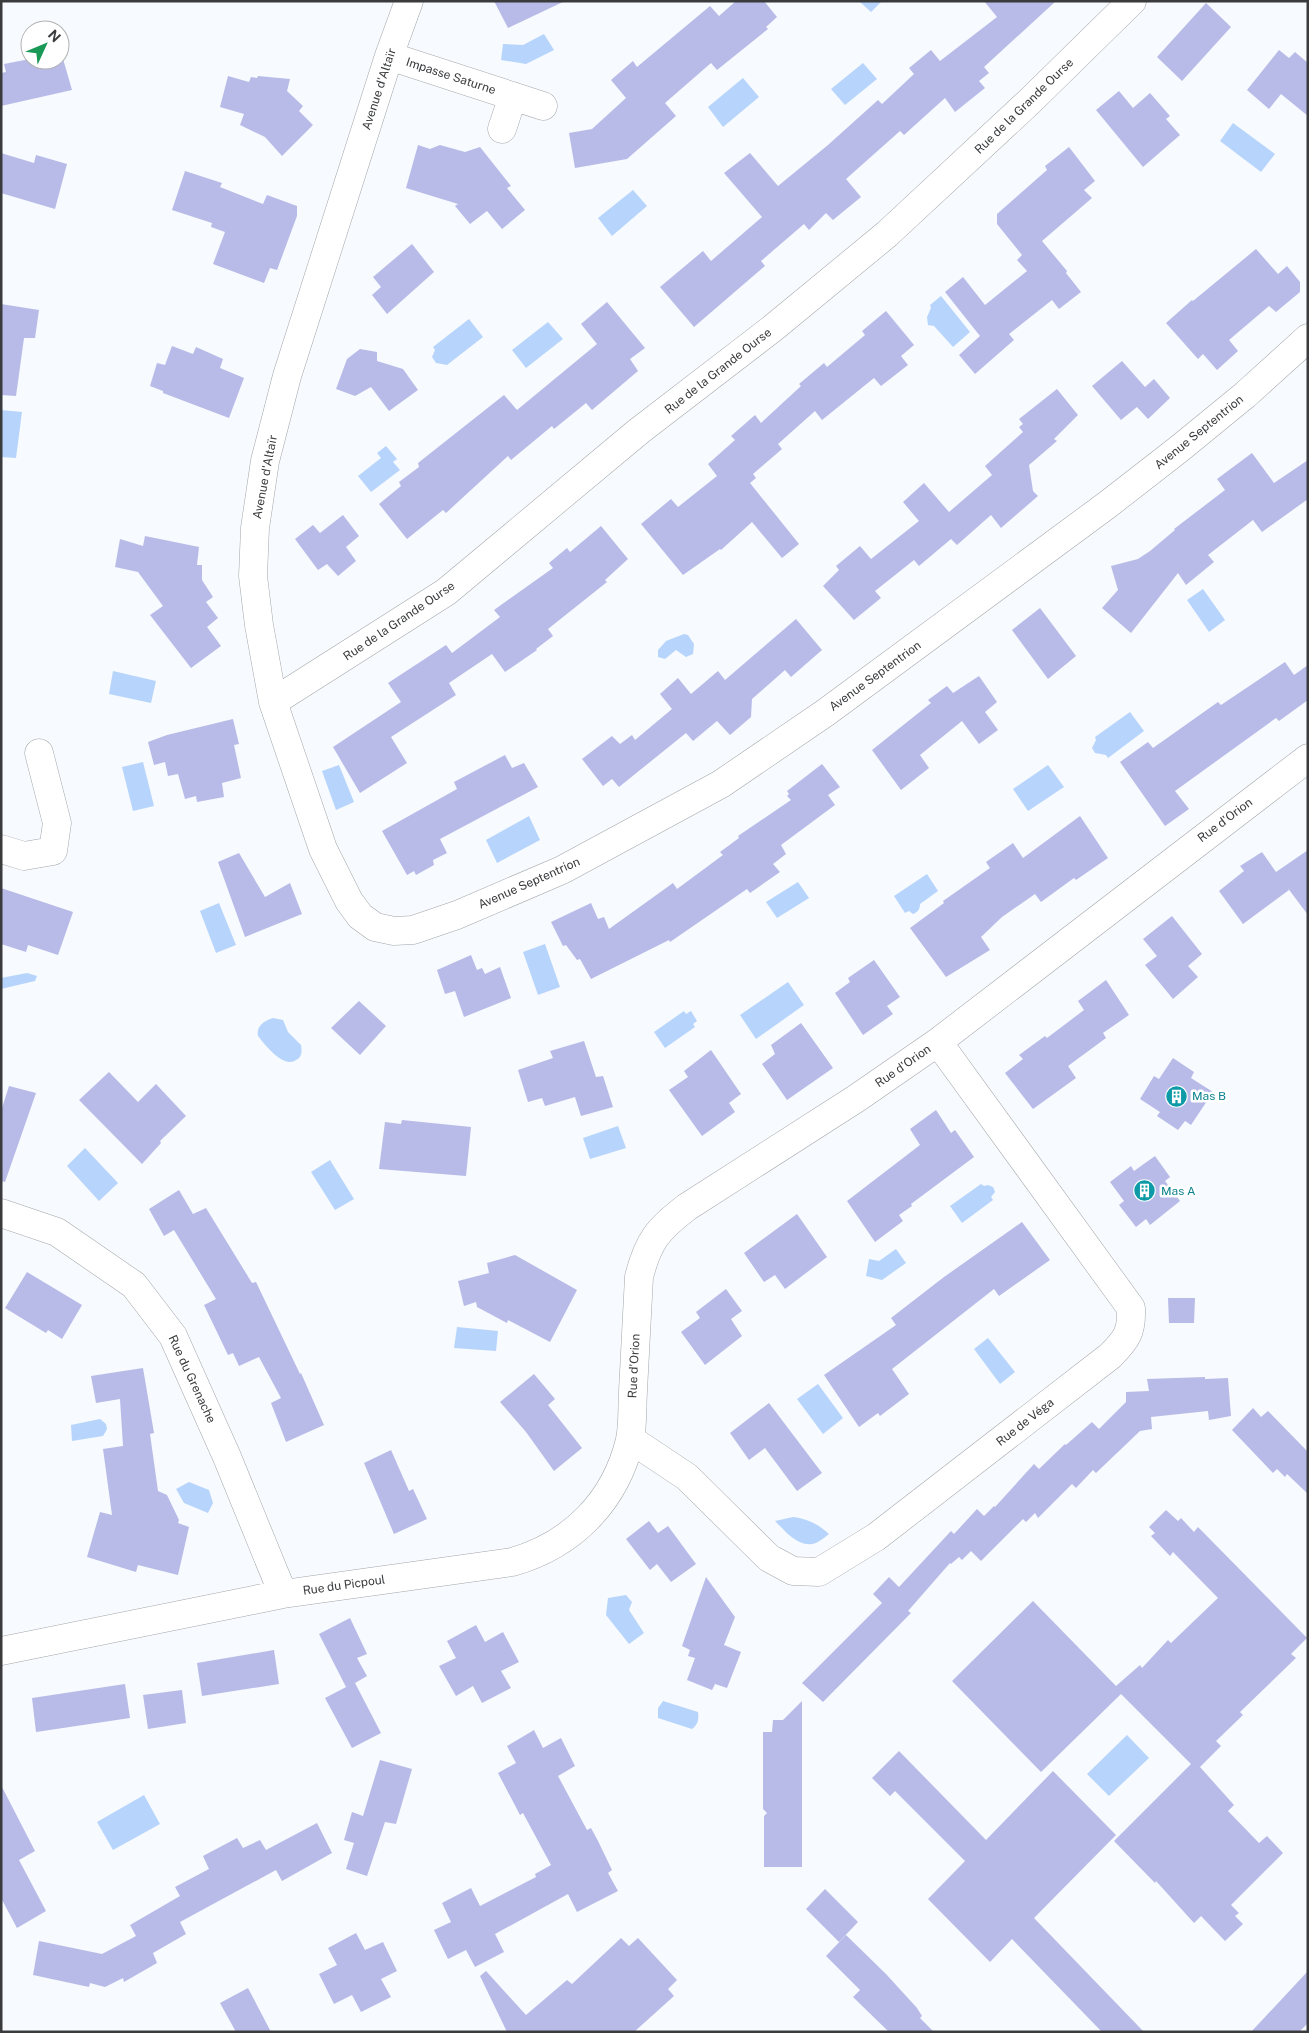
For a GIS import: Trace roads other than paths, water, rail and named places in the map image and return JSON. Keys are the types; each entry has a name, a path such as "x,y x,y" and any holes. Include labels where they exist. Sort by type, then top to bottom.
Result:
{"street":[{"name":"Avenue d'Altaïr","path":"394,931 376,927 360,916 348,901 323,849 272,702 259,626 253,576 255,528 265,461 287,376 389,56 409,1"},
{"name":"Rue de la Grande Ourse","path":"272,702 446,592 639,432 781,322 887,234 1030,101 1132,1"},
{"name":"Impasse Saturne","path":"389,56 543,106"},
{"name":"Impasse Saturne","path":"502,128 512,96"},
{"name":"Avenue Septentrion","path":"394,931 431,925 562,870 721,784 825,713 1114,499 1245,395 1308,338"},
{"path":"1,849 24,856 53,851 57,823 40,753"},
{"name":"Rue d'Orion","path":"630,1439 639,1277 644,1256 654,1236 687,1207 858,1098 938,1042 1308,758"},
{"name":"Rue de Véga","path":"630,1439 687,1477 770,1558 794,1571 819,1572 876,1537 1110,1356 1123,1343 1132,1324 1130,1308 938,1042"},
{"name":"Rue du Grenache","path":"1,1213 57,1232 134,1285 173,1336 227,1457 284,1594"},
{"name":"Rue du Picpoul","path":"1,1651 284,1594 512,1562 533,1556 570,1535 593,1513 615,1483 630,1439"}],"water":[{"path":"859,1 882,1 871,12"},
{"path":"544,34 554,50 526,64 501,60 503,44 523,45"},
{"path":"863,63 877,79 845,105 831,89"},
{"path":"743,78 759,97 723,127 708,107"},
{"path":"1233,123 1275,154 1261,172 1220,141"},
{"path":"633,190 647,206 612,236 598,218"},
{"path":"941,296 970,332 953,347 934,326 928,325 927,317 931,308 930,305"},
{"path":"469,319 483,337 447,365 436,363 432,357 435,350 433,347"},
{"path":"548,322 563,339 526,368 512,350"},
{"path":"1,410 22,412 16,458 1,457"},
{"path":"386,446 397,459 393,462 400,470 371,492 358,476 381,458 377,453"},
{"path":"1203,589 1225,620 1209,632 1187,600"},
{"path":"684,634 688,635 694,644 693,654 686,657 676,650 665,659 658,657 658,650 666,641"},
{"path":"113,671 156,681 151,703 109,694"},
{"path":"1130,712 1144,731 1108,758 1106,755 1095,753 1092,748 1096,740 1095,737"},
{"path":"143,762 154,806 133,811 122,767"},
{"path":"339,765 354,802 336,810 322,771"},
{"path":"1048,765 1064,787 1028,811 1013,789"},
{"path":"529,816 540,840 497,863 486,840"},
{"path":"927,874 938,891 920,904 919,909 913,914 909,911 905,913 894,896"},
{"path":"798,882 809,898 777,918 766,902"},
{"path":"219,903 236,945 216,953 200,911"},
{"path":"545,944 560,987 538,995 523,952"},
{"path":"27,973 37,976 35,981 1,989 1,978"},
{"path":"788,982 804,1005 756,1039 740,1015"},
{"path":"684,1011 686,1014 691,1011 697,1021 693,1024 695,1027 665,1048 654,1032"},
{"path":"273,1018 283,1020 288,1032 301,1045 301,1054 296,1060 291,1062 281,1059 258,1036 258,1029 261,1024"},
{"path":"618,1126 626,1148 590,1159 583,1138"},
{"path":"85,1148 118,1183 99,1201 67,1166"},
{"path":"330,1160 354,1199 335,1210 311,1172"},
{"path":"981,1184 993,1187 995,1192 991,1197 993,1200 962,1223 950,1206"},
{"path":"896,1249 906,1263 882,1280 866,1276 869,1259 879,1261"},
{"path":"457,1327 498,1331 496,1351 454,1348"},
{"path":"988,1338 1015,1372 1000,1384 974,1349"},
{"path":"818,1384 843,1418 823,1434 797,1399"},
{"path":"100,1419 106,1424 107,1429 103,1436 72,1441 71,1425"},
{"path":"189,1482 209,1490 213,1503 208,1513 184,1503 176,1489"},
{"path":"793,1517 821,1527 829,1534 816,1543 804,1544 793,1538 775,1521"},
{"path":"626,1595 632,1602 629,1610 644,1633 629,1644 606,1615 608,1598"},
{"path":"663,1701 698,1712 696,1726 692,1729 658,1718 658,1708"},
{"path":"1127,1735 1149,1758 1109,1796 1087,1774"},
{"path":"144,1795 160,1824 113,1850 97,1822"}],"place":[{"name":"Mas B","path":"1176,1096"},
{"name":"Mas A","path":"1145,1191"}]}
